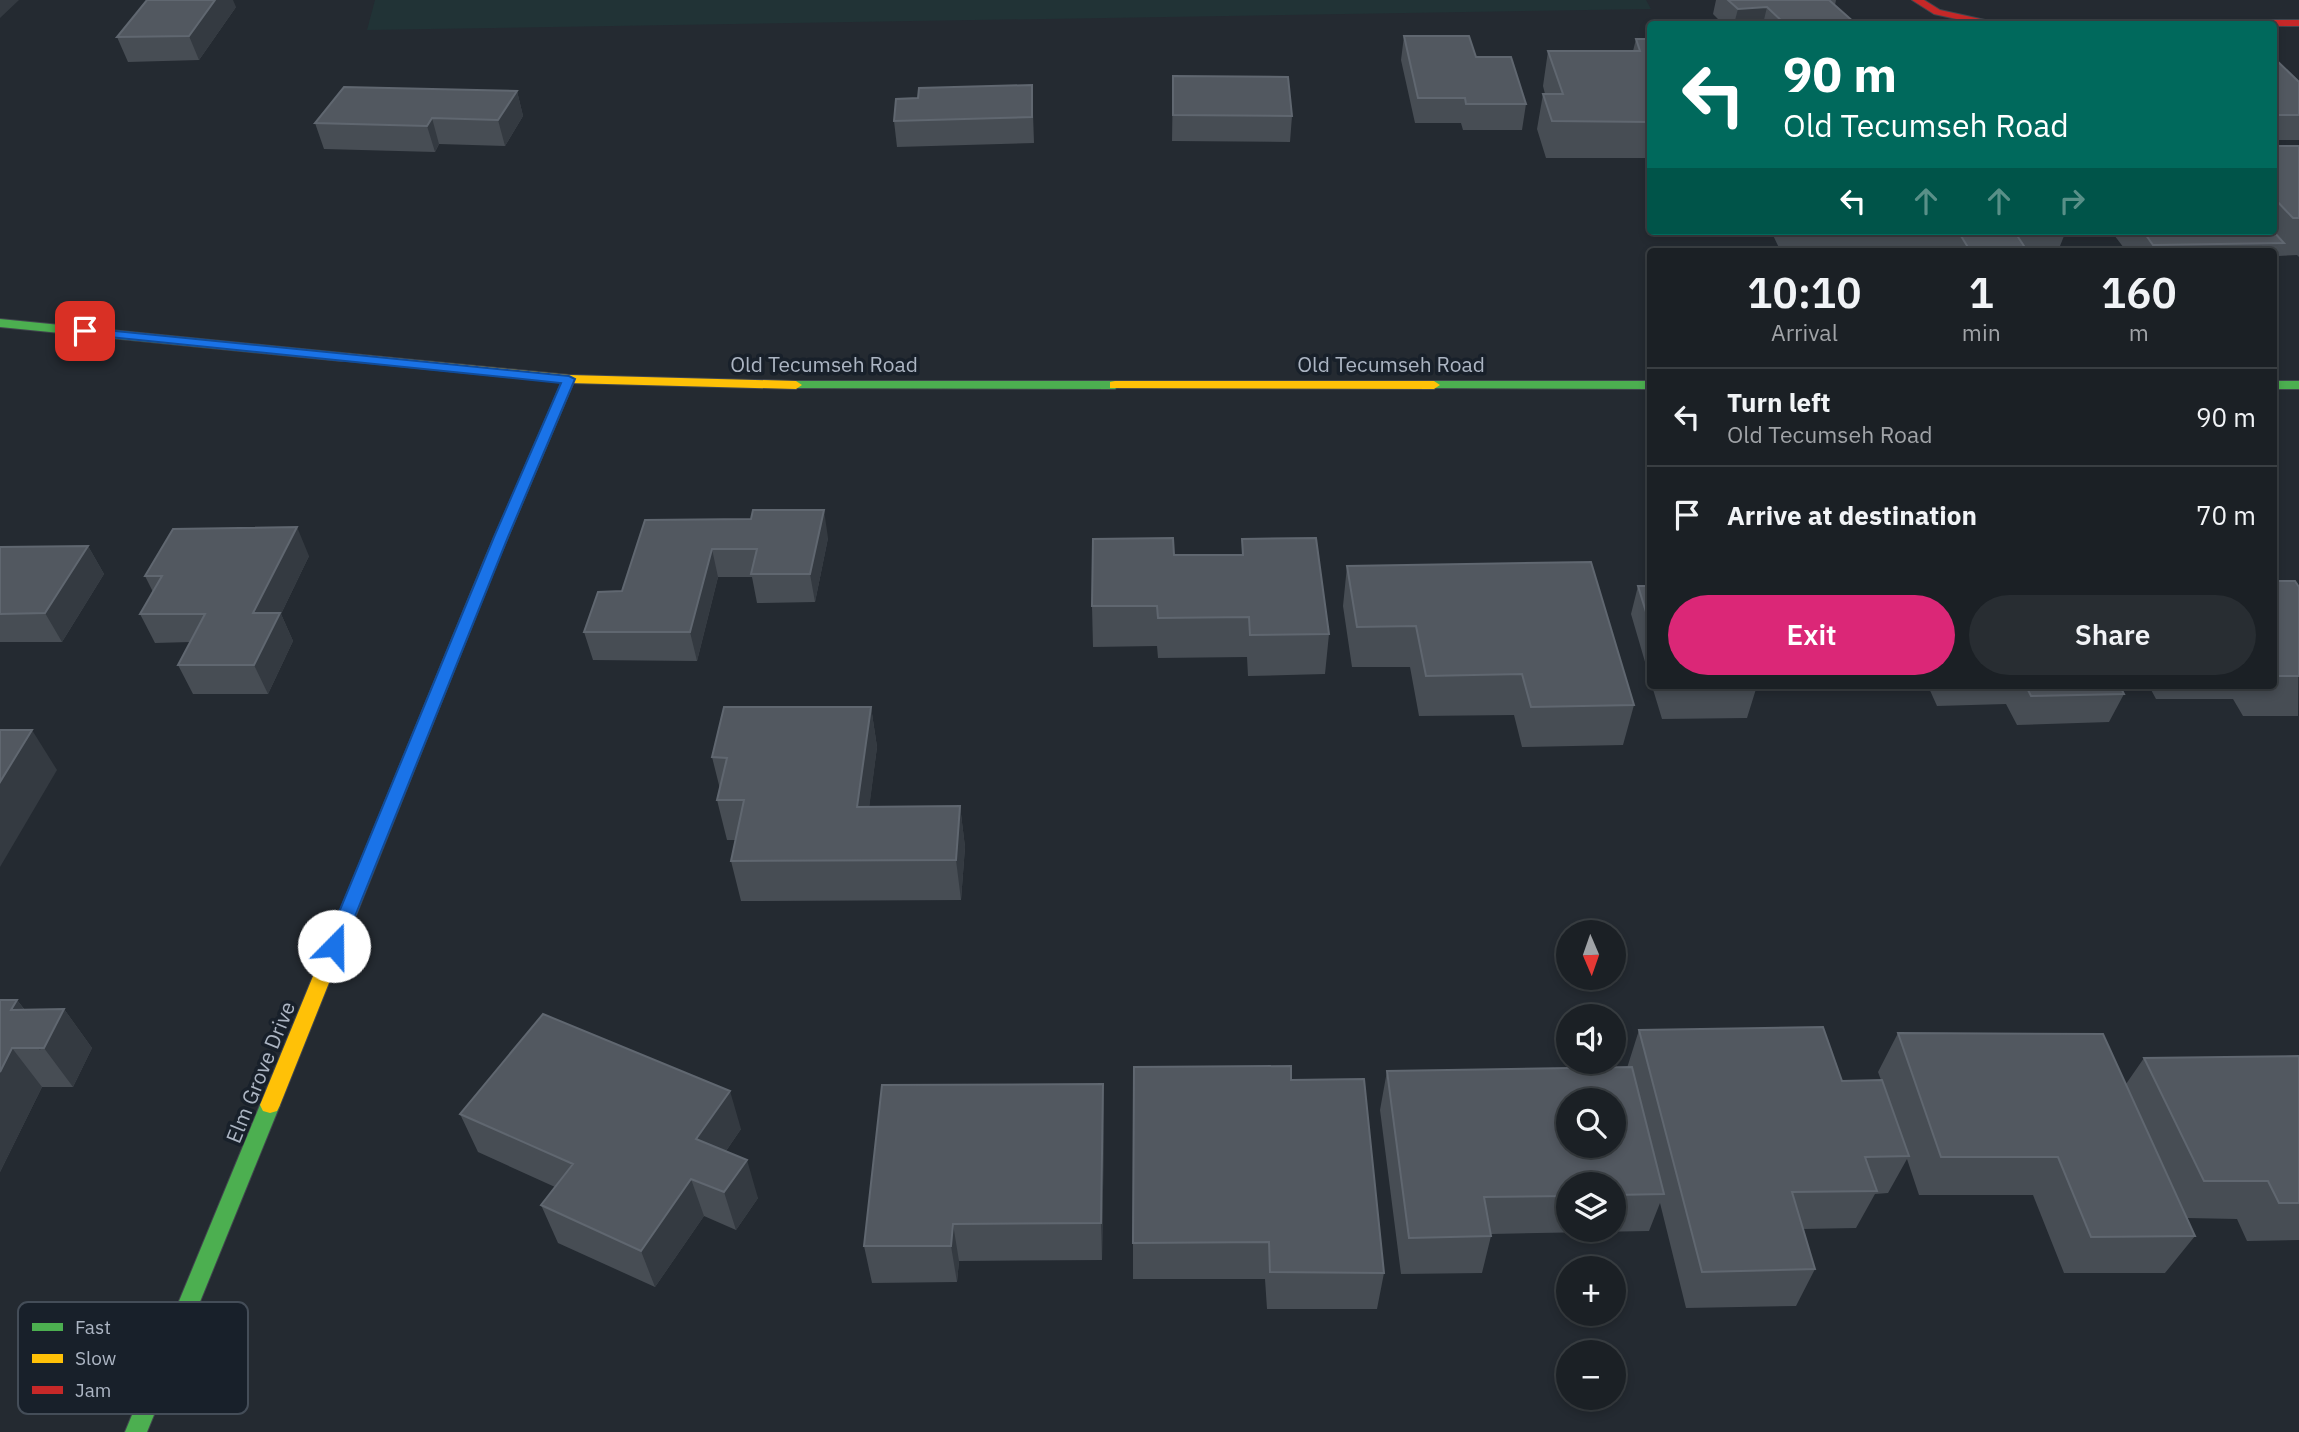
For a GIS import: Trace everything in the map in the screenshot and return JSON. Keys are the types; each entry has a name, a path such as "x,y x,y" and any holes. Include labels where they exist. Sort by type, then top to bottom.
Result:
{"main road":[{"path":"1917,0 1937,12 1976,21"},
{"path":"2277,23 2299,23"},
{"name":"Old Tecumseh Road","path":"0,323 569,379 723,385 1647,385"},
{"name":"Elm Grove Drive","path":"189,1302 501,537 569,379"},
{"path":"2277,385 2299,385"},
{"name":"Elm Grove Drive","path":"136,1432 143,1414"}],"shaded area":[{"path":"375,0 1646,0 1651,9 367,30"}],"building":[{"path":"147,0 215,0 189,36 117,37"},
{"path":"1728,0 1829,0 1853,21 1782,21 1767,7 1738,9"},
{"path":"1404,36 1469,36 1476,57 1511,57 1526,104 1466,104 1465,98 1418,98"},
{"path":"1636,39 1647,39 1647,122 1552,121 1543,94 1563,94 1548,51 1640,51"},
{"path":"2277,61 2299,82 2299,115 2277,115"},
{"path":"1173,76 1288,77 1292,116 1173,115"},
{"path":"1032,85 1032,117 894,121 896,99 918,98 919,88"},
{"path":"344,87 517,91 498,120 432,118 427,126 315,123"},
{"path":"2277,146 2299,146 2299,218 2293,218 2277,201"},
{"path":"1960,235 2017,235 2025,248 1968,248"},
{"path":"2146,235 2277,235 2284,243 2153,245"},
{"path":"753,510 824,510 810,574 751,574 757,549 712,549 690,632 584,632 598,592 622,591 645,520 751,519"},
{"path":"297,527 253,613 280,613 254,665 178,665 205,614 140,614 162,576 145,576 173,529"},
{"path":"1173,538 1174,555 1243,555 1242,539 1316,538 1329,634 1250,635 1249,617 1158,618 1157,606 1092,606 1093,539"},
{"path":"88,546 45,613 0,614 0,547"},
{"path":"1591,562 1634,705 1531,707 1522,674 1426,676 1416,626 1357,627 1347,566"},
{"path":"2277,581 2295,581 2299,587 2299,676 2277,676"},
{"path":"1638,586 1647,586 1647,615"},
{"path":"1670,689 1756,689 1670,690"},
{"path":"2028,689 2122,689 2124,694 2031,696"},
{"path":"724,707 871,707 857,807 960,806 956,860 731,861 744,800 717,800 727,758 712,757"},
{"path":"0,730 32,730 0,782"},
{"path":"0,1000 17,1000 11,1010 64,1009 44,1048 12,1048 0,1072"},
{"path":"543,1014 730,1091 696,1139 747,1160 724,1192 691,1179 641,1251 541,1205 573,1164 460,1114"},
{"path":"1823,1027 1842,1081 1882,1080 1909,1156 1865,1157 1877,1191 1792,1192 1815,1269 1702,1272 1639,1030"},
{"path":"1898,1033 2103,1034 2195,1236 2091,1237 2058,1157 1941,1157"},
{"path":"2299,1056 2299,1203 2279,1203 2268,1181 2204,1181 2144,1058"},
{"path":"1291,1066 1291,1080 1364,1079 1384,1273 1270,1272 1269,1242 1133,1243 1134,1067"},
{"path":"1626,1067 1632,1067 1664,1194 1626,1195 1626,1172 1556,1172 1556,1196 1484,1197 1491,1236 1409,1238 1387,1071 1556,1068 1556,1074 1626,1074"},
{"path":"1103,1084 1101,1223 953,1224 951,1246 864,1246 882,1085"}],"traffic: fast":[{"path":"0,323 342,357"},
{"path":"493,556 569,379"},
{"path":"796,385 1115,385"},
{"path":"1434,385 1647,385"},
{"path":"2277,385 2299,385"},
{"path":"189,1302 270,1105"},
{"path":"136,1432 143,1414"}],"traffic: slow":[{"path":"342,357 569,379 796,385"},
{"path":"1115,385 1434,385"},
{"path":"270,1105 493,556"}],"traffic: jam":[{"path":"1917,0 1937,12 1976,21"},
{"path":"2277,23 2299,23"}],"route":[{"path":"85,331 569,379 501,537 334,946"}]}
